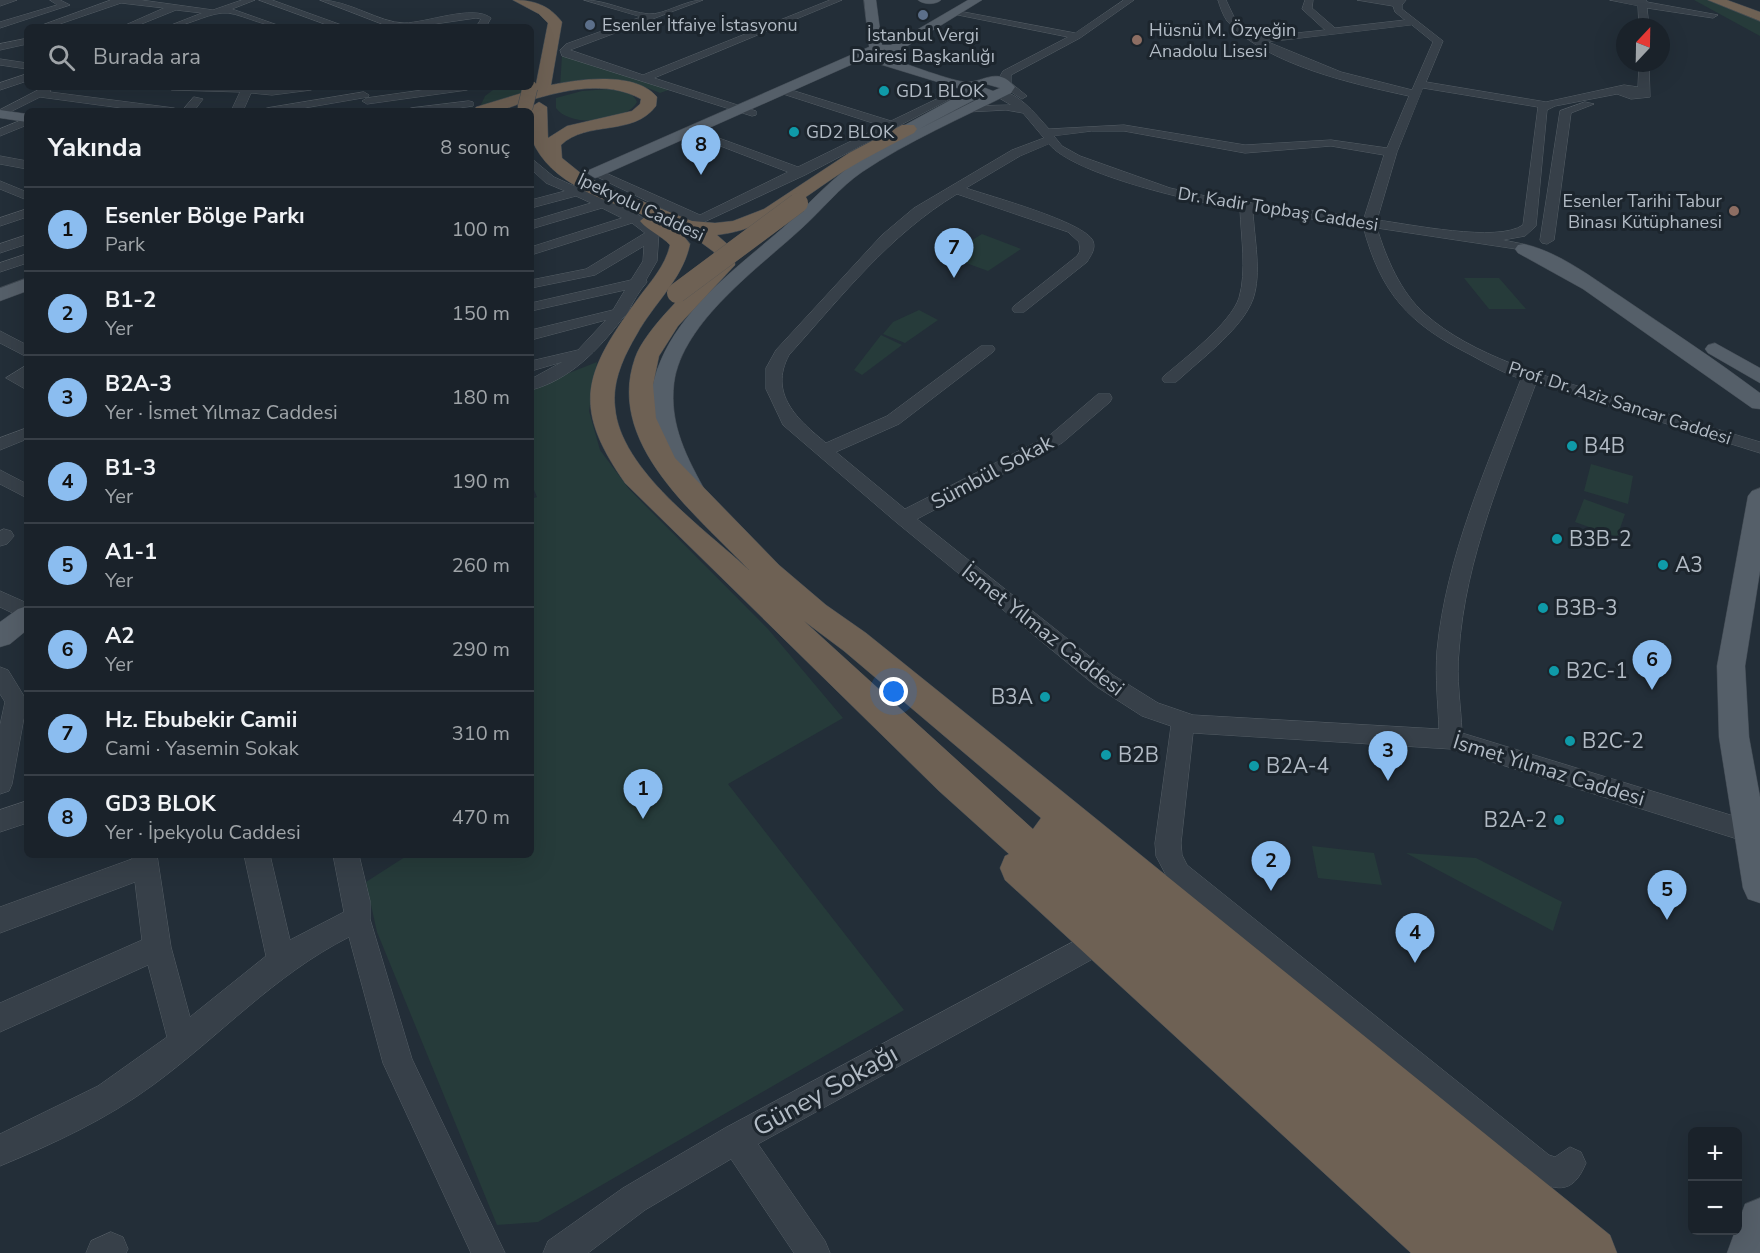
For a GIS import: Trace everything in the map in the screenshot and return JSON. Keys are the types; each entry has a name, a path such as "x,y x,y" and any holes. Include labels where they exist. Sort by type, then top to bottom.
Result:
{"highway":[{"name":"İpekyolu Caddesi","path":"504,0 522,4 539,16 543,24 533,98 542,170 585,183 685,225 718,243 724,250 724,265 670,322 647,356 640,385 643,418 663,462 768,572 815,613"},
{"path":"1716,0 1760,17"},
{"path":"1730,0 1760,13"},
{"path":"522,4 534,23"},
{"path":"474,97 586,85 636,88 649,97 648,106 636,116 563,134 552,144 542,170"},
{"path":"506,108 553,95 597,87 632,91 641,102 627,115 587,123 559,120 535,100"},
{"path":"659,503 640,468 625,432 622,393 626,365 635,339 659,309 677,293 899,127"},
{"path":"685,225 708,230 734,229 757,222 899,127"},
{"name":"İpekyolu Caddesi","path":"534,156 564,182 664,227 680,243 676,261 626,317 602,384 601,407 617,454 638,482 774,612"},
{"path":"626,317 652,274 650,261"},
{"path":"774,612 837,687 954,809 1448,1253"},
{"path":"774,612 952,780 1486,1253"},
{"path":"815,613 855,642 972,738 1415,1109 1592,1253"},
{"path":"815,613 855,658 944,739 1540,1253"}],"main road":[{"path":"870,0 887,50 884,61 978,85 1002,88"},
{"path":"924,0 935,0"},
{"path":"598,176 887,50 976,0"},
{"path":"899,127 971,96 978,85"},
{"path":"701,502 685,478 668,438 661,395 665,373 674,350 688,326 732,280 854,171 1002,88"},
{"path":"1,114 24,118"},
{"path":"1518,241 1543,252 1549,243 1568,261 1760,377"},
{"path":"1518,241 1710,364 1760,403"},
{"path":"0,296 24,286"},
{"path":"1760,496 1731,666 1734,737 1760,888"},
{"path":"0,637 24,617"},
{"path":"1748,1253 1760,1219"}],"street":[{"path":"0,3 14,0"},
{"path":"51,24 120,0 233,11 268,24"},
{"path":"134,24 193,0"},
{"path":"179,24 251,0"},
{"path":"263,0 333,24"},
{"path":"324,0 393,24"},
{"path":"588,0 651,17"},
{"path":"699,0 569,46 565,50 566,54 753,109"},
{"path":"713,0 578,50 648,77 838,0"},
{"path":"978,85 1075,36 1124,0"},
{"path":"1002,88 1007,73 1075,36 1130,0"},
{"path":"1222,0 1227,14 1270,47 1331,74 1366,84 1545,105 1630,92"},
{"path":"1309,0 1307,9 1334,32"},
{"path":"1361,0 1400,2 1398,9 1437,41 1391,152 1369,223"},
{"path":"1614,0 1713,15"},
{"path":"129,11 153,2"},
{"path":"1637,18 1638,2"},
{"path":"1638,2 1642,18"},
{"path":"0,17 57,3 86,12"},
{"path":"0,25 57,3"},
{"path":"200,24 233,11"},
{"path":"953,13 1075,36"},
{"path":"412,24 470,15 486,18 483,24"},
{"path":"450,24 482,16"},
{"path":"249,24 257,21"},
{"path":"1259,40 1414,22"},
{"path":"1270,47 1424,29"},
{"path":"0,38 24,37"},
{"path":"0,47 24,37"},
{"path":"0,60 14,54"},
{"path":"0,60 24,65"},
{"path":"0,75 24,67"},
{"path":"1630,92 1632,72"},
{"path":"1549,243 1566,111 1630,92 1640,72"},
{"path":"0,87 24,77"},
{"name":"Dr. Kadir Topbaş Caddesi","path":"1002,88 1034,117 1058,148 1076,159 1166,191 1369,223 1518,241"},
{"path":"1,114 45,90"},
{"path":"238,108 247,90"},
{"path":"266,90 272,92 288,90"},
{"path":"292,108 427,90 474,97"},
{"path":"789,93 899,127"},
{"path":"38,94 131,108"},
{"path":"598,176 689,216 702,219 899,127 953,95"},
{"path":"424,108 474,97"},
{"path":"190,108 198,99"},
{"path":"1518,241 1528,226 1542,109 1545,105"},
{"path":"967,109 1006,107 1034,117"},
{"path":"2,132 24,121"},
{"name":"İsmet Yılmaz Caddesi","path":"1391,152 1331,143 1238,149 1124,128 1092,128 1049,137 1026,148 921,210 887,238 782,353 774,368 774,389 789,421 824,451 903,518 1106,681 1150,710 1183,722 1451,739 1750,832"},
{"path":"2,132 24,136"},
{"path":"696,134 801,172"},
{"path":"0,160 24,164"},
{"path":"534,384 555,374 582,355 626,317 650,261 652,232 634,218 578,192 542,170"},
{"path":"0,185 24,195"},
{"path":"956,189 1073,229 1086,241 1087,251 1082,259 1019,309"},
{"path":"0,195 13,191"},
{"path":"534,203 578,192"},
{"path":"534,224 602,204"},
{"path":"1170,379 1227,324 1245,301 1248,282 1246,205"},
{"path":"0,222 24,214"},
{"path":"534,250 634,218"},
{"name":"Prof. Dr. Aziz Sancar Caddesi","path":"1369,223 1374,245 1400,297 1420,318 1447,337 1530,376 1760,448"},
{"path":"534,283 590,272 651,236"},
{"path":"0,249 24,240"},
{"path":"0,268 24,259"},
{"path":"534,306 640,282"},
{"path":"534,334 626,317"},
{"path":"0,336 24,350"},
{"path":"824,451 893,420 987,349"},
{"path":"534,365 565,356 582,355"},
{"path":"24,372 14,378 24,384"},
{"path":"1451,739 1448,650 1457,588 1468,542 1530,376"},
{"name":"Sümbül Sokak","path":"903,518 1056,439 1104,398"},
{"path":"0,445 24,434"},
{"path":"0,476 24,490"},
{"path":"0,598 24,612"},
{"path":"0,676 16,701 5,739 0,784"},
{"path":"1183,722 1168,843 1169,856 1178,873 1538,1166 1551,1172 1562,1173 1570,1163"},
{"path":"0,821 24,813"},
{"path":"258,858 281,962"},
{"path":"347,858 357,901 357,919 398,1063 488,1253"},
{"path":"0,920 144,860 157,947 183,1043"},
{"path":"0,1150 82,1111 123,1088 183,1043 281,962 310,942 357,919"},
{"name":"Güney Sokağı","path":"560,1253 634,1199 736,1139 1099,941"},
{"path":"0,1018 157,947"},
{"path":"736,1139 813,1253"}],"green space":[{"path":"1694,0 1711,0 1760,20 1760,36"},
{"path":"562,55 671,89 660,93 623,83 587,84 560,88"},
{"path":"609,89 629,93 637,102 621,115 597,120 573,118 556,108 556,98 582,91"},
{"path":"493,90 523,90 522,97 487,108 479,108 485,96"},
{"path":"982,234 1021,249 988,271 947,256"},
{"path":"1464,278 1499,278 1526,309 1489,309"},
{"path":"919,310 938,320 905,343 883,334 893,322"},
{"path":"881,335 902,345 862,375 854,370"},
{"path":"597,362 589,411 600,450 629,489 768,629 843,718 728,784 904,1010 538,1222 497,1225 377,932 366,882 403,858 534,858 534,498 537,497 534,490 534,387"},
{"path":"1591,464 1633,476 1628,504 1584,491"},
{"path":"1584,499 1625,514 1617,537 1575,522"},
{"path":"1312,846 1374,853 1382,885 1318,878"},
{"path":"1406,853 1476,858 1562,902 1553,931"}],"place":[{"name":"İstanbul Vergi Dairesi Başkanlığı","path":"923,15"},
{"name":"Esenler İtfaiye İstasyonu","path":"590,25"},
{"name":"Hüsnü M. Özyeğin Anadolu Lisesi","path":"1137,40"},
{"name":"GD1 BLOK","path":"884,91"},
{"name":"GD2 BLOK","path":"794,132"},
{"name":"GD3 BLOK","path":"701,175"},
{"name":"Esenler Tarihi Tabur Binası Kütüphanesi","path":"1734,211"},
{"name":"Hz. Ebubekir Camii","path":"954,278"},
{"name":"B4B","path":"1572,446"},
{"name":"B3B-2","path":"1557,539"},
{"name":"A3","path":"1663,565"},
{"name":"B3B-3","path":"1543,608"},
{"name":"B2C-1","path":"1554,671"},
{"name":"A2","path":"1652,690"},
{"name":"B3A","path":"1045,697"},
{"name":"B2C-2","path":"1570,741"},
{"name":"B2B","path":"1106,755"},
{"name":"B2A-4","path":"1254,766"},
{"name":"B2A-3","path":"1388,781"},
{"name":"Esenler Bölge Parkı","path":"643,819"},
{"name":"B2A-2","path":"1559,820"},
{"name":"B1-2","path":"1271,891"},
{"name":"A1-1","path":"1667,920"},
{"name":"B1-3","path":"1415,963"}]}
